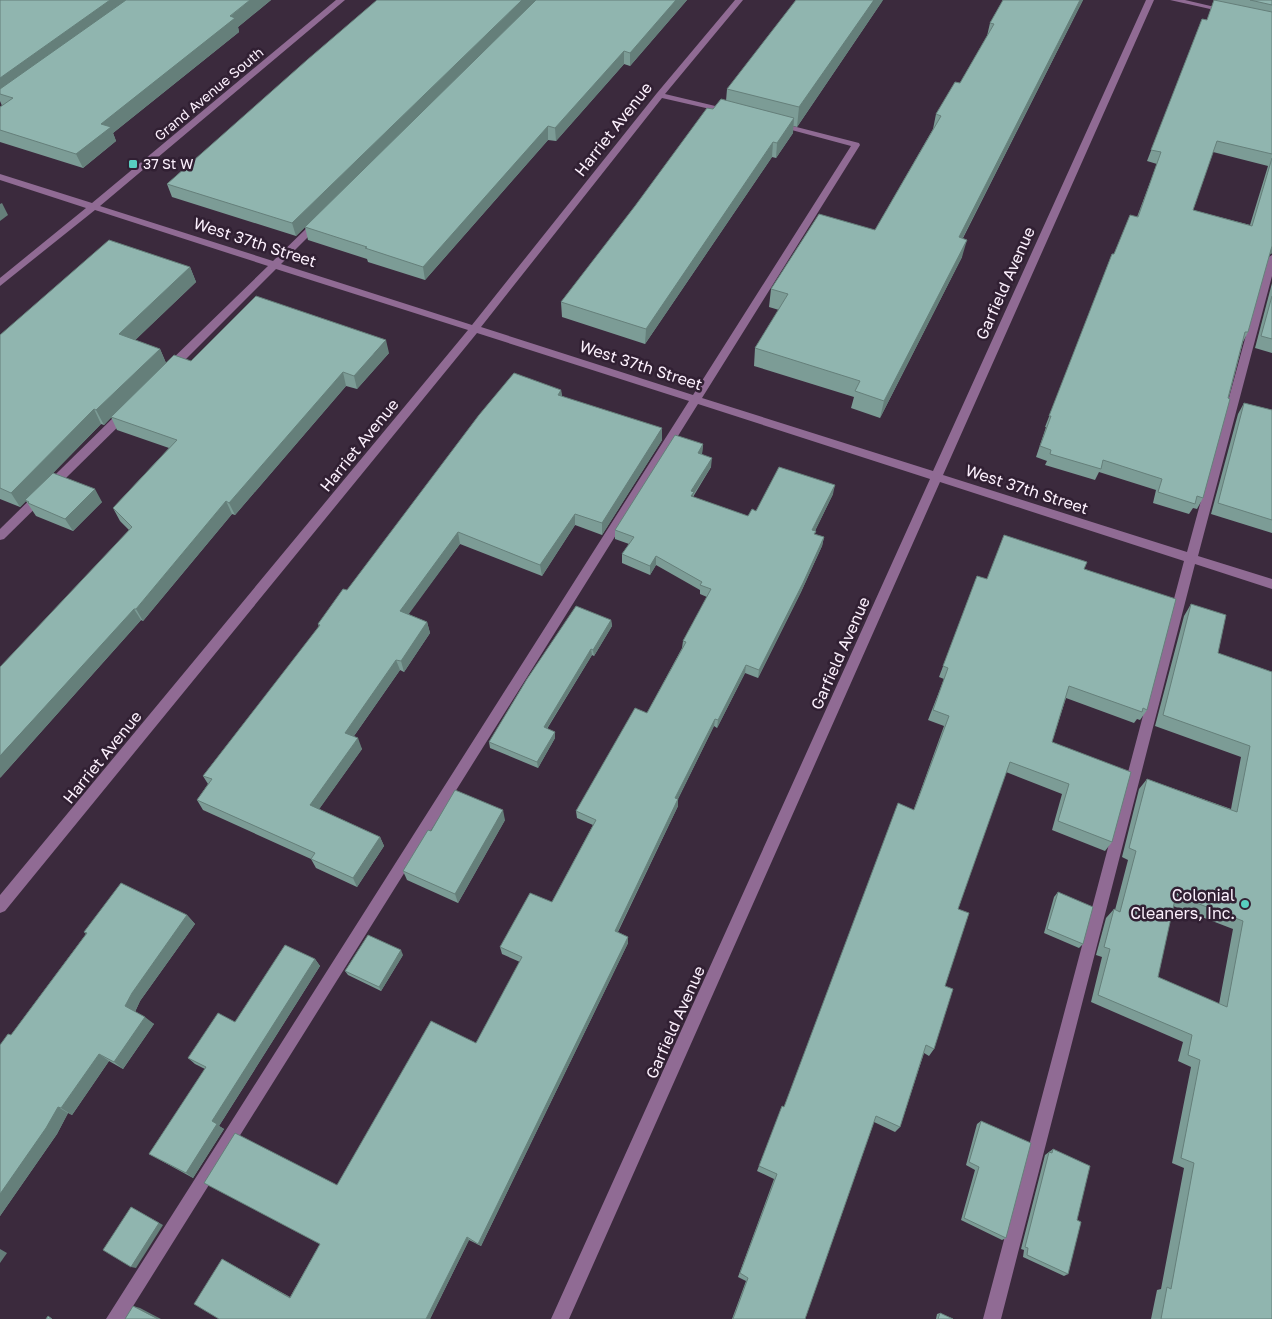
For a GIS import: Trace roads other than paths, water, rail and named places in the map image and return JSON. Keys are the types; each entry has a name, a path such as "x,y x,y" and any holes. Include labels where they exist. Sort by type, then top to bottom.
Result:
{"street":[{"name":"Grand Avenue South","path":"0,283 116,190 341,0"},
{"name":"Harriet Avenue","path":"0,906 475,329 660,95 739,0"},
{"name":"Garfield Avenue","path":"560,1319 1150,0"},
{"path":"1174,0 1235,13"},
{"path":"660,95 742,116"},
{"path":"115,1319 856,145 760,120"},
{"name":"West 37th Street","path":"0,177 1272,584"},
{"path":"161,377 322,218"},
{"path":"992,1319 1191,558 1272,258"},
{"path":"0,536 133,405"}],"place":[{"name":"37 St W","path":"133,164"},
{"name":"Colonial Cleaners, Inc.","path":"1245,904"}]}
